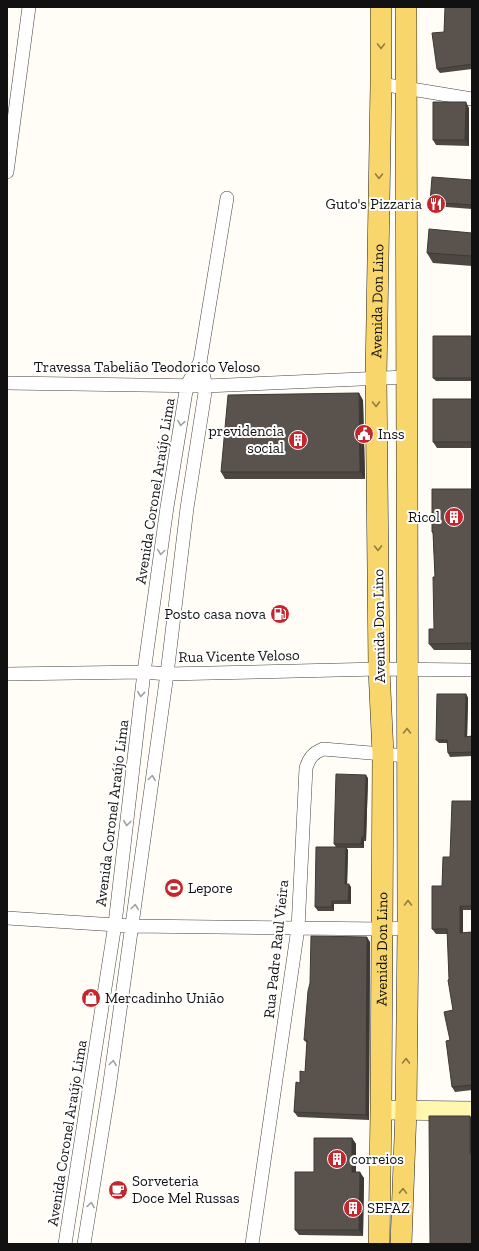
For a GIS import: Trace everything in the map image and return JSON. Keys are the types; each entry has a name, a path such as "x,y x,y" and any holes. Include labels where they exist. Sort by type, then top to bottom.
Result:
{"main road":[{"name":"Avenida Don Lino","path":"379,1244 382,1110 383,754 379,669 376,378 381,7"},
{"name":"Avenida Don Lino","path":"401,1244 406,1110 408,928 406,7"},
{"path":"378,235 406,236"},
{"path":"378,519 406,518"}],"street":[{"path":"7,172 29,7"},
{"path":"381,84 472,99"},
{"path":"187,385 200,362 227,198"},
{"path":"84,1244 109,1089 167,674 187,508 206,386 200,362"},
{"name":"Travessa Tabelião Teodorico Veloso","path":"7,383 206,386 406,377"},
{"name":"Avenida Coronel Araújo Lima","path":"65,1244 115,924 144,672 167,507 187,385"},
{"path":"167,507 187,508"},
{"name":"Rua Vicente Veloso","path":"7,674 144,672 167,674 379,669 472,670"},
{"name":"Rua Padre Raul Vieira","path":"252,1244 298,928 306,768 309,759 317,751 323,749 407,756"},
{"path":"130,802 149,802"},
{"path":"7,918 132,926 408,928"},
{"path":"90,1088 109,1089"},
{"path":"382,1110 472,1111"}],"building":[{"path":"445,7 472,7 472,64 437,69 432,33 444,32"},
{"path":"433,102 466,102 465,140 433,140"},
{"path":"432,177 472,180 472,205 430,202"},
{"path":"429,229 472,233 472,256 427,253"},
{"path":"433,336 472,336 472,378 433,378"},
{"name":"previdencia social","path":"359,393 360,472 221,472 228,395"},
{"path":"433,399 472,399 472,442 433,442"},
{"path":"432,489 472,489 472,643 429,644 429,629 434,629 433,577 435,577 432,532"},
{"path":"437,694 466,694 465,737 472,736 472,752 448,753 447,740 436,740"},
{"path":"336,774 366,775 364,837 362,837 361,844 334,844"},
{"path":"452,801 472,801 472,906 460,906 460,933 472,932 472,1085 452,1087 446,1041 450,1040 444,1012 453,1010 448,980 447,929 432,929 432,886 442,886 443,857 450,857"},
{"path":"316,847 346,847 345,884 349,884 348,901 332,901 332,907 315,907"},
{"path":"311,936 367,937 366,1115 294,1112 296,1082 300,1083 300,1071 305,1072 307,1040 304,1040 310,983"},
{"path":"429,1116 470,1116 470,1154 472,1154 472,1244 430,1244"},
{"path":"314,1138 352,1138 352,1172 360,1172 359,1230 295,1230 295,1172 314,1172"}],"place":[{"name":"Guto's Pizzaria","path":"436,204"},
{"name":"Inss","path":"364,434"},
{"name":"previdencia social","path":"298,440"},
{"name":"Ricol","path":"454,517"},
{"name":"Posto casa nova","path":"280,614"},
{"name":"Lepore","path":"174,888"},
{"name":"Mercadinho União","path":"91,998"},
{"name":"correios","path":"337,1159"},
{"name":"Sorveteria Doce Mel Russas","path":"118,1190"},
{"name":"SEFAZ","path":"353,1208"}]}
